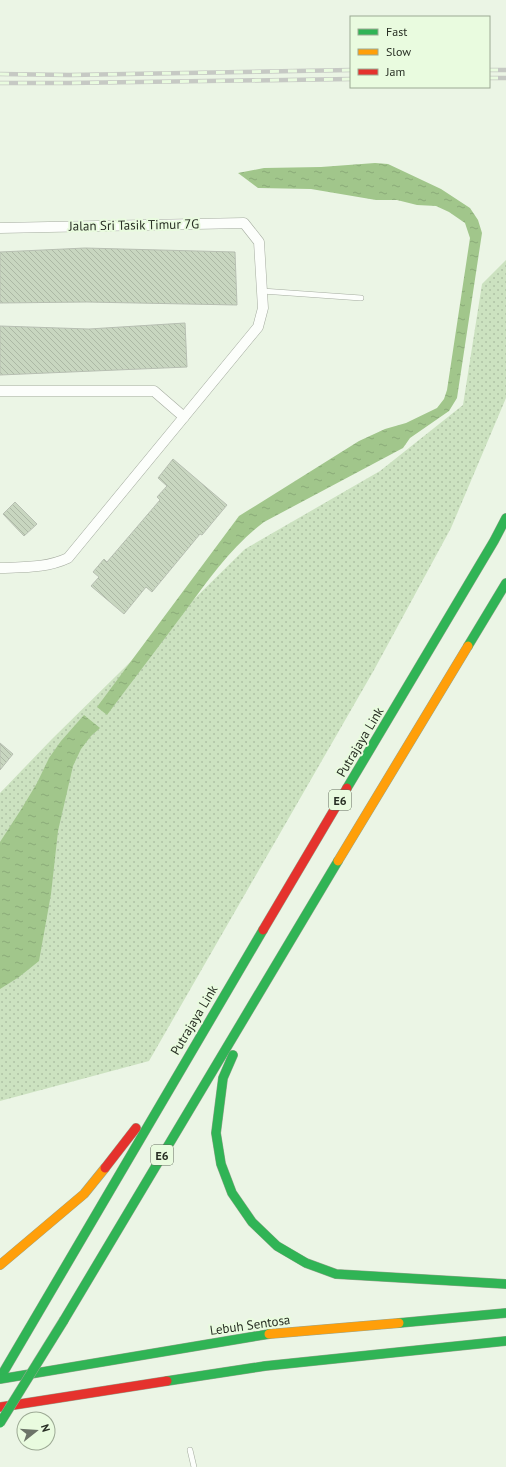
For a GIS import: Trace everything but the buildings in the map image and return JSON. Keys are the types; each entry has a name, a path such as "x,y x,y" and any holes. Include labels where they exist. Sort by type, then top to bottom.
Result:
{"main road":[{"name":"Putrajaya Link","path":"173,1082 490,548 506,518"},
{"name":"E6","path":"0,1423 64,1320 260,990 506,583"},
{"path":"260,990 223,1078 216,1133 221,1164 232,1193 252,1222 277,1246 306,1263 336,1274 506,1284"},
{"path":"0,1265 84,1194 173,1082"},
{"name":"E6","path":"0,1378 117,1181 173,1082"},
{"name":"Lebuh Sentosa","path":"0,1378 260,1335 506,1313"},
{"path":"0,1407 265,1366 506,1341"},
{"path":"463,1345 499,1352"}],"street":[{"name":"Jalan Sri Tasik Timur 7G","path":"0,228 244,224 259,242 262,292"},
{"path":"0,568 45,566 68,558 258,327 263,308 262,292"},
{"path":"0,391 154,391 184,417"}],"lane":[{"path":"262,292 361,298"},
{"path":"190,1450 194,1467"}],"shaded area":[{"path":"506,260 506,398 451,528 374,670 149,1061 0,1101 0,793 52,739 245,549 380,471 463,405 482,284"}],"water":[{"path":"375,163 388,164 441,189 470,208 478,220 482,233 457,398 449,411 410,438 403,448 264,522 252,531 213,574 107,715 97,707 239,516 359,441 385,429 406,423 437,408 444,399 447,390 470,238 465,223 449,212 436,206 417,205 397,200 376,200 311,189 258,188 238,173 264,168 321,167"},
{"path":"84,715 100,728 91,736 81,749 73,766 58,831 51,894 39,961 19,977 0,989 0,842 37,783 49,758 61,741"}],"railway":[{"path":"0,74 70,75 350,70"},
{"path":"490,70 506,70"},
{"path":"490,78 506,78"},
{"path":"0,83 350,79"}],"traffic: fast":[{"path":"347,788 494,541 506,518"},
{"path":"468,646 506,583"},
{"path":"64,1320 338,861"},
{"path":"0,1378 263,930"},
{"path":"233,1055 223,1078 216,1133 221,1164 232,1193 252,1222 277,1246 306,1263 336,1274 506,1284"},
{"path":"399,1323 506,1313"},
{"path":"0,1423 64,1320"},
{"path":"0,1379 269,1334"},
{"path":"167,1381 265,1366 506,1341"}],"traffic: slow":[{"path":"338,861 468,646"},
{"path":"0,1265 84,1194 105,1168"},
{"path":"269,1334 399,1323"}],"traffic: jam":[{"path":"263,930 347,788"},
{"path":"105,1168 136,1128"},
{"path":"1,1407 167,1381"}]}
